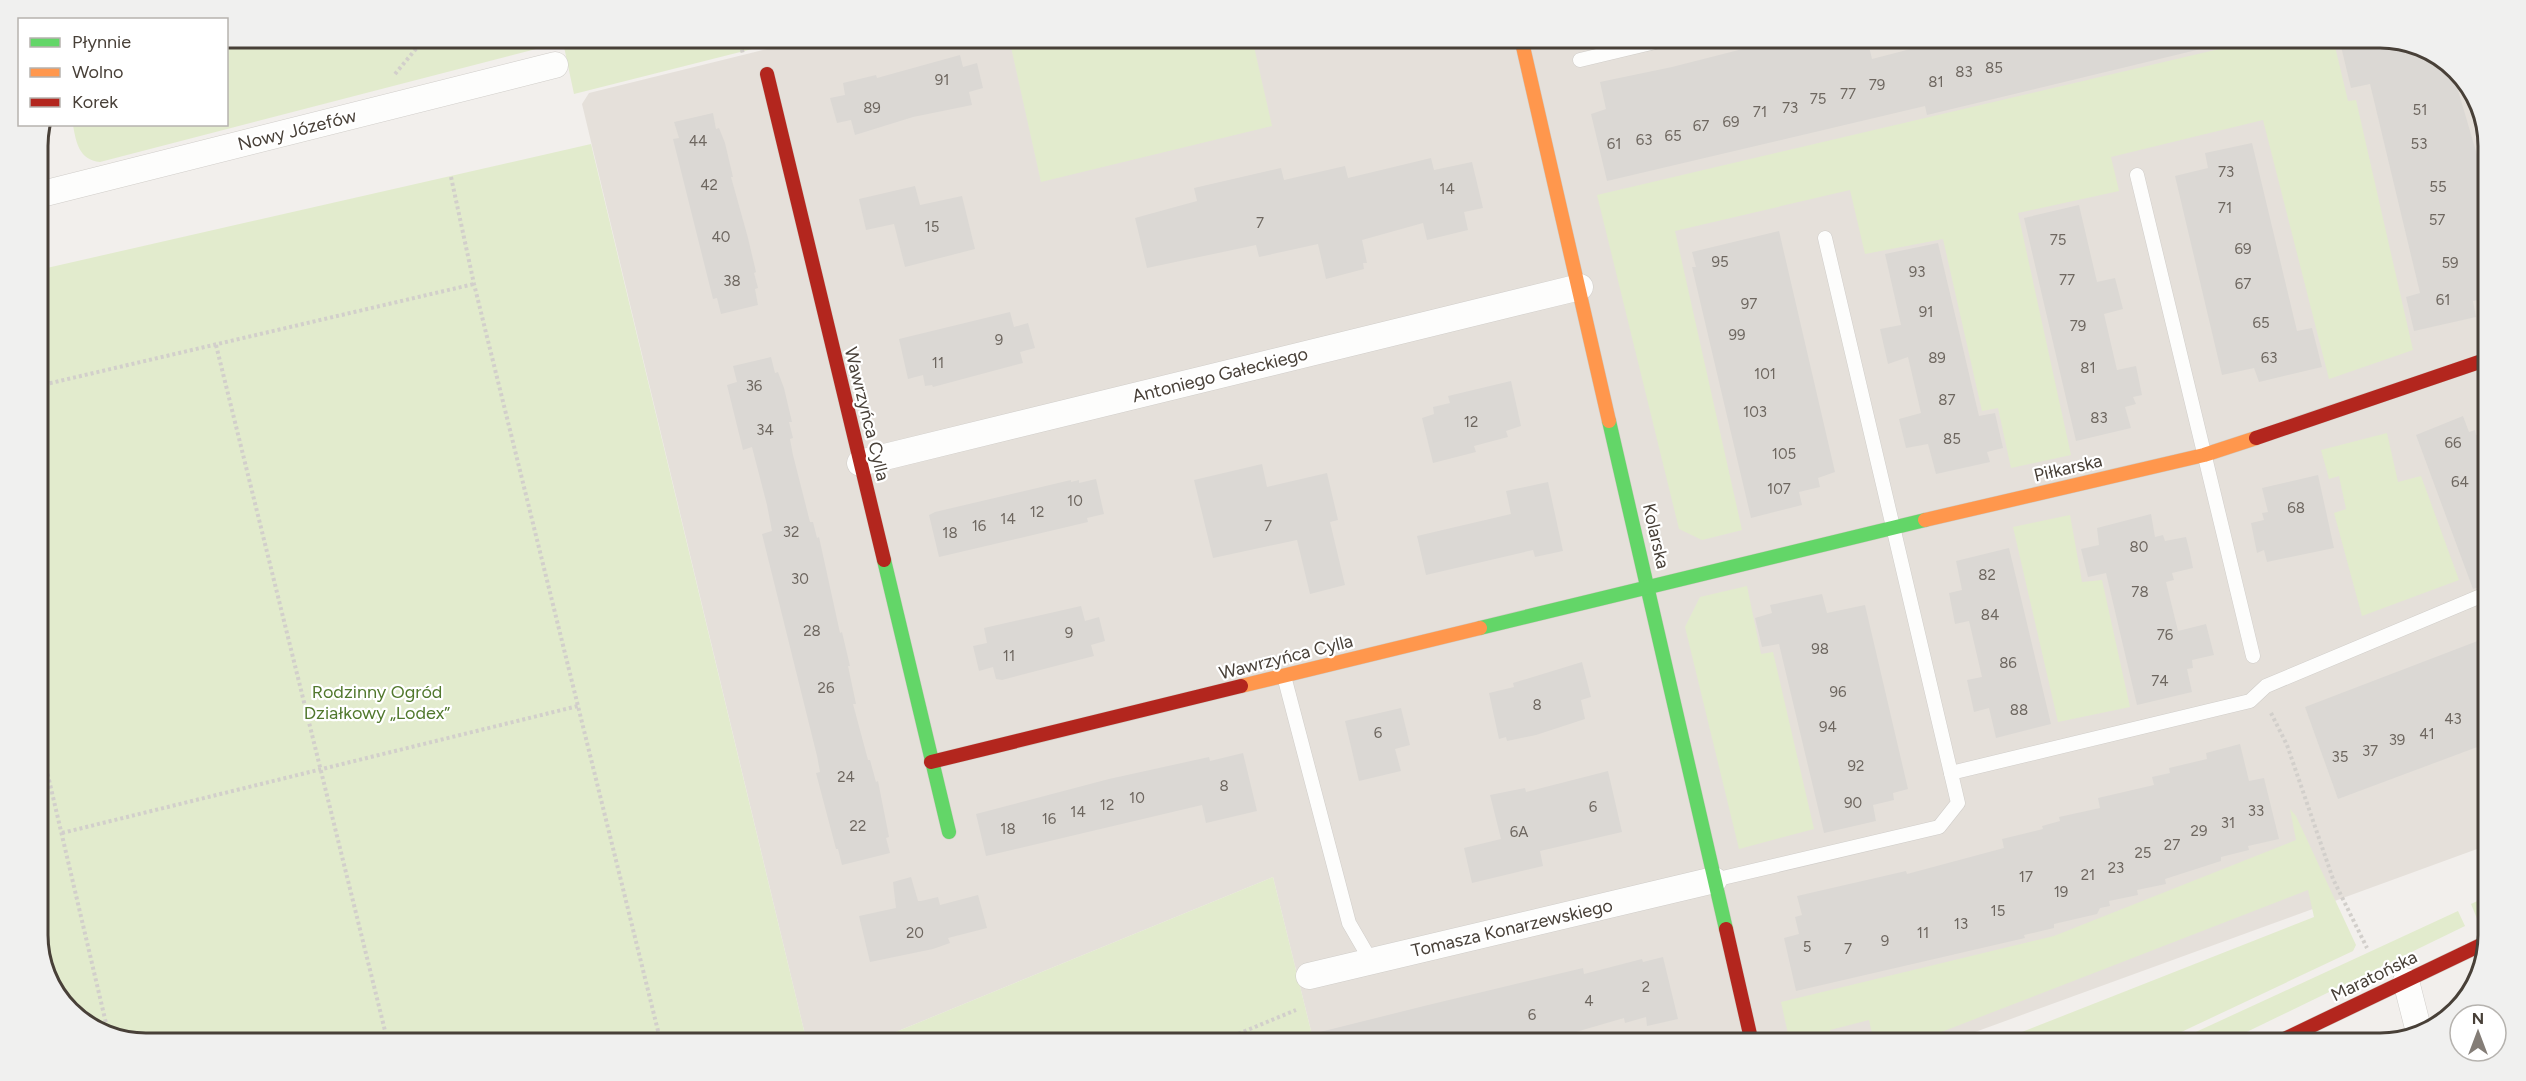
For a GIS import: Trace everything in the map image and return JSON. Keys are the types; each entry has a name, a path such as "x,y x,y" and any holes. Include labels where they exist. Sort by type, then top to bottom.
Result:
{"street":[{"name":"Kolarska","path":"1523,48 1649,586 1749,1033"},
{"name":"Nowy Józefów","path":"48,192 555,65"},
{"name":"Wawrzyńca Cylla","path":"767,74 949,832"},
{"name":"Antoniego Gałeckiego","path":"861,463 1580,287"},
{"name":"Piłkarska","path":"1649,586 1894,526 2204,455 2377,399 2478,363"},
{"name":"Wawrzyńca Cylla","path":"932,762 1649,586"},
{"name":"Tomasza Konarzewskiego","path":"1309,976 1714,880"},
{"name":"Maratońska","path":"2299,1033 2477,947"},
{"path":"2406,981 2417,1025"}],"lane":[{"path":"1580,60 1630,48"},
{"path":"2137,175 2253,656"},
{"path":"1714,880 1939,827 1958,803 1825,238"},
{"path":"1951,773 2250,701 2261,690 2342,652 2478,597"},
{"path":"1284,675 1349,923 1371,961"}],"path":[{"path":"451,177 474,284 658,1033"},
{"path":"48,384 474,284"},
{"path":"216,345 385,1033"},
{"path":"2261,690 2287,745 2333,879 2367,948"},
{"path":"62,833 578,706"},
{"path":"48,775 106,1025"},
{"path":"1242,1033 1296,1010"}],"shaded area":[{"path":"771,48 2380,48 2417,55 2439,68 2458,87 2471,109 2478,140 2478,849 1972,1033 1312,1033 1273,877 893,1033 805,1033 582,104 589,93"}],"green space":[{"path":"228,48 540,48 100,162 87,158 77,144 73,126 228,126"},
{"path":"564,48 756,48 574,94"},
{"path":"1011,48 1254,48 1272,126 1041,182"},
{"path":"2223,48 2335,48 2348,101 2356,100 2413,350 2329,379 2263,120 2111,157 2119,191 2018,213 2071,455 2011,468 1998,408 1982,411 1943,239 1865,254 1850,190 1675,231 1742,530 1702,540 1679,529 1597,195"},
{"name":"Rodzinny Ogród Działkowy „Lodex”","path":"591,144 805,1033 146,1033 109,1026 97,1020 72,999 53,966 48,941 48,268"},
{"path":"2387,433 2398,482 2421,476 2459,580 2362,616 2334,513 2346,509 2339,476 2329,479 2321,450"},
{"path":"2070,515 2082,582 2102,580 2130,707 2058,722 2013,527"},
{"path":"1747,586 1761,654 1773,652 1814,829 1739,849 1685,627 1700,597"},
{"path":"2290,809 2296,816 2356,945 2353,951 2179,1033 2019,1033 2314,917 2308,890 1939,1033 1872,1033 1869,1020 1830,1030 1831,1033 1788,1033 1781,1002 2054,936 2296,840"},
{"path":"1273,877 1312,1033 893,1033"},
{"path":"2478,901 2478,921 2471,904"},
{"path":"2458,911 2465,926 2245,1033 2194,1033"}],"building":[{"path":"1747,48 1869,48 1872,59 1914,48 2205,48 1927,115 1925,106 1607,181 1591,114 1606,109 1600,82"},
{"path":"2341,48 2380,48 2417,55 2439,68 2457,85 2478,158 2478,300 2473,301 2476,317 2414,331 2406,297 2420,293 2370,84 2351,88"},
{"path":"960,55 963,67 977,63 983,88 969,92 972,105 913,117 855,135 851,120 837,123 830,98 845,95 843,83 876,75 877,78"},
{"path":"713,113 716,129 719,128 725,143 758,288 755,289 758,305 721,314 717,298 713,299 673,139 679,138 674,122"},
{"path":"2252,143 2297,331 2312,328 2322,367 2259,382 2254,368 2222,375 2175,176 2208,168 2205,153"},
{"path":"1431,158 1434,170 1472,162 1483,208 1464,212 1468,230 1427,240 1423,223 1362,240 1367,263 1363,263 1364,269 1326,279 1318,244 1259,257 1256,245 1147,268 1135,218 1197,201 1194,188 1281,168 1284,180 1345,166 1348,178"},
{"path":"915,186 920,205 962,196 975,249 905,267 894,224 866,230 859,199"},
{"path":"2079,205 2097,282 2115,278 2123,309 2104,314 2117,370 2136,366 2142,395 2133,397 2136,404 2125,407 2131,428 2076,441 2024,218"},
{"path":"1779,231 1835,472 1818,478 1820,487 1799,492 1802,505 1751,518 1692,267 1696,267 1692,252"},
{"path":"1938,243 1979,416 1995,413 2003,448 1987,452 1990,462 1936,474 1928,444 1906,448 1899,419 1921,413 1908,357 1888,364 1880,329 1901,325 1885,254"},
{"path":"1010,312 1014,327 1028,323 1035,348 1020,352 1023,363 933,387 932,385 925,386 923,375 908,379 899,339"},
{"path":"771,357 775,373 778,372 784,388 792,422 789,422 793,438 790,439 793,455 810,522 813,522 817,538 819,537 840,633 842,632 850,666 848,666 856,704 853,704 868,760 870,760 876,782 878,781 889,837 886,838 890,853 842,865 816,773 820,772 817,756 762,534 772,531 767,505 752,447 743,450 727,385 737,382 733,366"},
{"path":"1511,381 1521,426 1506,431 1508,437 1474,446 1476,452 1433,463 1422,418 1434,414 1433,407 1450,403 1448,396"},
{"path":"2463,416 2469,432 2475,430 2476,435 2478,434 2478,587 2473,589 2416,435"},
{"path":"1262,464 1267,487 1327,473 1338,520 1330,522 1345,585 1310,594 1297,540 1213,558 1194,480"},
{"path":"2318,475 2334,548 2267,562 2264,550 2257,553 2251,523 2264,520 2262,513 2268,512 2262,488"},
{"path":"1096,479 1104,514 1087,518 1088,522 939,557 929,515 935,512 1071,480 1071,482 1079,480 1079,483"},
{"path":"1548,482 1563,551 1535,557 1533,550 1426,575 1417,536 1511,514 1506,491"},
{"path":"2151,514 2155,537 2163,535 2165,541 2186,537 2190,553 2193,568 2172,573 2174,580 2166,582 2178,631 2206,624 2214,655 2192,660 2193,668 2187,669 2192,692 2137,705 2106,573 2088,577 2081,549 2099,545 2097,528"},
{"path":"2009,548 2051,724 1996,738 1989,708 1974,712 1967,680 1982,677 1969,621 1955,624 1949,593 1962,590 1956,561"},
{"path":"1822,594 1827,613 1865,605 1908,789 1893,793 1894,800 1873,805 1876,821 1824,833 1779,644 1762,647 1755,618 1772,613 1770,605"},
{"path":"1081,606 1085,621 1099,617 1105,641 1091,645 1094,656 1002,680 996,679 993,667 979,671 973,646 987,643 984,628"},
{"path":"2478,641 2478,747 2338,799 2305,707"},
{"path":"1582,662 1591,697 1581,700 1585,719 1536,735 1507,741 1506,737 1499,739 1489,693 1514,687 1513,683"},
{"path":"1401,708 1410,745 1395,749 1401,771 1359,781 1345,721"},
{"path":"2240,744 2249,781 2264,778 2279,839 2248,846 2249,850 2221,857 2221,861 2165,879 2166,884 2137,890 2138,895 2109,901 2110,906 2100,908 2097,914 2054,924 2054,928 2024,935 2025,938 1796,991 1784,938 1799,934 1795,917 1802,915 1797,896 1906,871 1907,874 2004,848 2002,839 2043,829 2042,826 2060,821 2059,817 2100,808 2098,798 2154,785 2152,777 2170,773 2169,768 2207,759 2206,753"},
{"path":"1243,753 1257,811 1206,823 1202,805 986,856 976,814 1109,779 1209,757 1210,761"},
{"path":"1608,771 1622,832 1540,851 1543,866 1472,883 1464,848 1501,839 1490,795 1525,788 1526,792"},
{"path":"911,877 918,901 938,897 940,905 978,895 987,928 948,938 950,943 933,949 870,962 859,916 896,908 893,882"},
{"path":"1663,957 1678,1019 1647,1026 1646,1017 1625,1023 1624,1018 1572,1033 1316,1033 1583,968 1584,974 1642,959 1643,962"}],"traffic: fast":[{"path":"1609,421 1726,929"},
{"path":"1480,628 1925,520"},
{"path":"884,560 949,832"}],"traffic: slow":[{"path":"1523,48 1609,421"},
{"path":"1925,520 2204,455 2256,438"},
{"path":"1241,686 1480,628"}],"traffic: jam":[{"path":"767,74 884,560"},
{"path":"2256,438 2478,362"},
{"path":"931,762 1241,686"},
{"path":"1726,929 1750,1033"},
{"path":"2297,1033 2477,947"}]}
